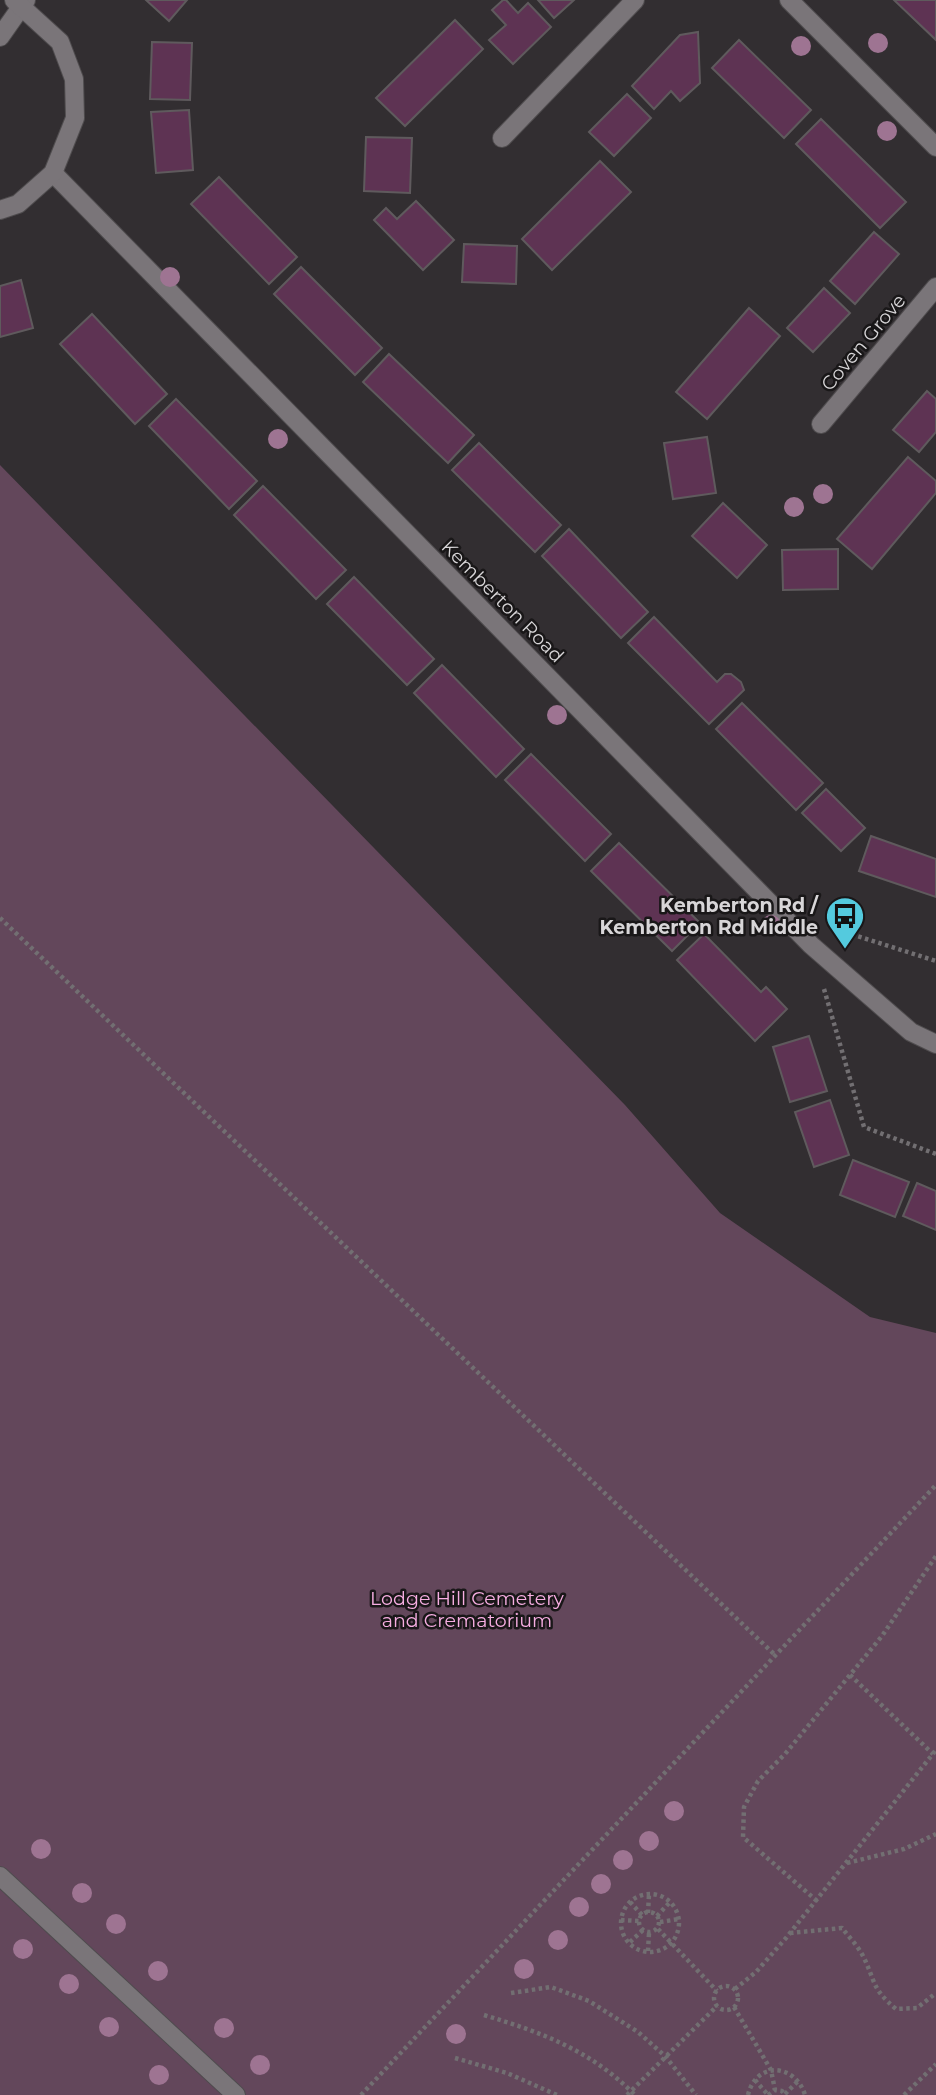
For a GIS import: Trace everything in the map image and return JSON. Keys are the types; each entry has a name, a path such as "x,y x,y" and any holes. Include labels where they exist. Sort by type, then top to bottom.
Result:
{"street":[{"path":"502,138 635,0"},
{"path":"789,0 936,147"},
{"path":"0,37 21,2 60,42 74,79 75,118 53,173 18,204 0,210"},
{"name":"Kemberton Road","path":"53,173 811,944 911,1032 936,1044"},
{"name":"Coven Grove","path":"821,424 936,287"},
{"path":"0,1876 236,2095"}],"path":[{"path":"0,918 775,1655"},
{"path":"936,961 835,929 811,944 864,1127 936,1154"},
{"path":"361,2095 936,1485"},
{"path":"817,1901 743,1837 744,1807 758,1781 785,1754 882,1636 936,1556"},
{"path":"735,1989 756,1972 817,1901 934,1752 850,1675"},
{"path":"846,1863 904,1849 936,1834"},
{"path":"648,1951 643,1916 649,1894"},
{"path":"649,1894 663,1896 676,1909 679,1919 671,1942 660,1950 641,1950 629,1942 622,1930 621,1920 630,1902 636,1897 649,1894"},
{"path":"630,1902 643,1916"},
{"path":"657,1928 658,1919 670,1902"},
{"path":"621,1920 652,1912 658,1919 679,1919"},
{"path":"629,1942 646,1931 657,1928"},
{"path":"657,1928 717,1991"},
{"path":"790,1933 842,1928 862,1955 880,1996 896,2009 916,2008 936,1993"},
{"path":"734,2007 723,2010 717,2006 714,1998 717,1991 724,1986 735,1989"},
{"path":"511,1993 551,1987 589,2001 638,2032 665,2056 696,2095"},
{"path":"734,2007 738,1996 735,1989"},
{"path":"484,2015 556,2039 594,2061 631,2094 665,2056 717,2006"},
{"path":"734,2007 771,2070 775,2090"},
{"path":"455,2058 507,2073 557,2095"},
{"path":"904,2095 936,2064"},
{"path":"748,2095 755,2080 771,2070 789,2073 799,2080 806,2095"},
{"path":"755,2080 768,2095 775,2090"},
{"path":"775,2090 785,2094 799,2080"}],"green space":[{"name":"Lodge Hill Cemetery and Crematorium","path":"0,465 625,1105 720,1213 870,1317 936,1333 936,2095 0,2095"}],"building":[{"path":"146,0 187,0 169,21"},
{"path":"503,0 518,13 528,3 551,27 513,64 489,40 506,25 492,10"},
{"path":"538,0 574,0 554,18"},
{"path":"894,0 936,0 936,40"},
{"path":"455,20 483,49 405,126 376,98"},
{"path":"698,32 700,83 680,101 671,91 654,109 632,86 680,35"},
{"path":"739,40 811,110 784,138 712,68"},
{"path":"152,42 192,43 190,100 150,99"},
{"path":"627,94 651,118 614,156 589,132"},
{"path":"189,110 193,170 156,173 151,112"},
{"path":"821,119 906,202 880,228 796,144"},
{"path":"366,137 412,138 410,193 364,191"},
{"path":"600,161 631,192 552,270 522,239"},
{"path":"219,177 297,257 269,284 191,204"},
{"path":"416,201 454,240 423,270 374,220 386,208 397,219"},
{"path":"874,232 899,254 855,304 830,281"},
{"path":"464,244 517,246 516,284 462,282"},
{"path":"301,267 382,348 355,375 274,294"},
{"path":"21,280 33,328 0,337 0,286"},
{"path":"824,288 850,313 813,352 787,328"},
{"path":"749,308 780,336 707,419 676,392"},
{"path":"92,314 167,394 135,424 60,344"},
{"path":"389,354 474,435 448,463 363,382"},
{"path":"927,391 936,399 936,432 919,452 893,430"},
{"path":"176,399 257,481 229,509 149,426"},
{"path":"707,437 716,493 673,499 664,443"},
{"path":"479,443 561,525 535,552 452,470"},
{"path":"908,457 936,481 936,493 872,569 837,539"},
{"path":"263,486 346,570 316,599 234,515"},
{"path":"723,503 767,545 737,578 692,536"},
{"path":"569,529 648,612 621,638 542,556"},
{"path":"838,549 838,589 783,590 782,550"},
{"path":"354,577 434,659 407,685 327,604"},
{"path":"654,617 717,682 725,674 731,674 741,682 744,690 709,724 628,643"},
{"path":"442,665 524,749 496,777 414,693"},
{"path":"742,703 823,783 796,810 716,729"},
{"path":"531,754 611,834 585,861 505,780"},
{"path":"826,789 865,828 841,851 802,813"},
{"path":"871,836 936,859 936,897 859,871"},
{"path":"619,843 700,923 672,951 591,871"},
{"path":"704,934 761,992 766,987 787,1009 755,1041 677,960"},
{"path":"809,1036 827,1091 790,1102 773,1047"},
{"path":"830,1100 849,1155 814,1167 795,1112"},
{"path":"853,1160 909,1182 895,1217 840,1195"},
{"path":"917,1183 936,1191 936,1230 903,1216"}],"place":[{"name":"Kemberton Rd / Kemberton Rd Middle","path":"845,950"}]}
